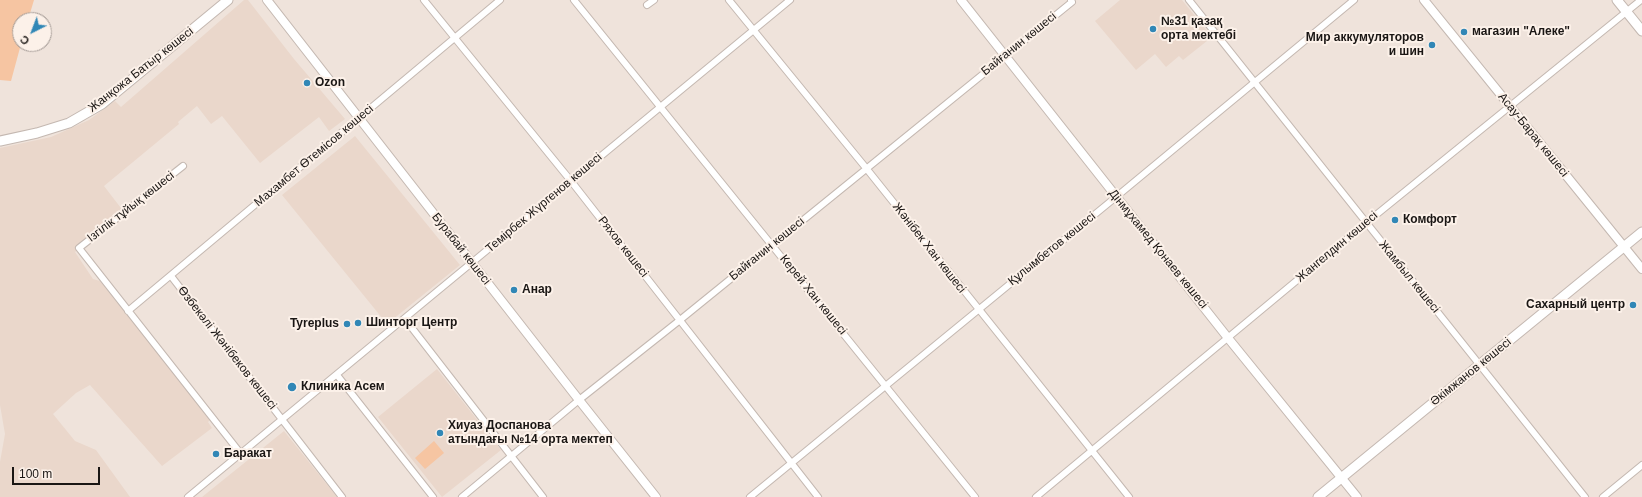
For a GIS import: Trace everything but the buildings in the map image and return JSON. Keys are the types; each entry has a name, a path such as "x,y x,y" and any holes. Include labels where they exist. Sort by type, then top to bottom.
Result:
{"main road":[{"name":"Жанқожа Батыр көшесі","path":"0,141 37,133 68,123 102,104 228,0"},
{"path":"1617,0 1642,31"},
{"name":"Әкімжанов көшесі","path":"1318,497 1642,232"}],"street":[{"name":"Бурабай көшесі","path":"267,0 656,497"},
{"name":"Ряхов көшесі","path":"424,0 571,181 818,497"},
{"name":"Махамбет Өтемісов көшесі","path":"128,311 500,0"},
{"name":"Керей Хан көшесі","path":"574,0 975,497"},
{"path":"647,6 654,0"},
{"name":"Жәнібек Хан көшесі","path":"729,0 866,168 1129,497"},
{"name":"Темірбек Жүргенов көшесі","path":"188,497 790,0"},
{"name":"Дінмұхамед Қонаев көшесі","path":"960,0 1228,338 1357,497"},
{"name":"Байғанин көшесі","path":"462,497 579,400 1072,2 1070,0"},
{"name":"Жамбыл көшесі","path":"1190,0 1585,497"},
{"name":"Құлымбетов көшесі","path":"750,497 1354,0"},
{"name":"Асау-Барақ көшесі","path":"1424,0 1642,269"},
{"name":"Жангелдин көшесі","path":"1036,497 1366,223 1641,0"},
{"name":"Ізгілік тұйық көшесі","path":"128,311 79,248 183,166"},
{"name":"Өзбекәлі Жәнібеков көшесі","path":"171,276 342,497"},
{"path":"128,311 241,454"},
{"path":"405,319 543,497"},
{"path":"337,375 433,497"},
{"path":"1604,497 1642,465"}],"shaded area":[{"path":"0,0 34,0 30,12 12,12 12,52 19,52 11,81 0,80"},
{"path":"244,0 248,0 294,59 345,119 329,131 319,117 260,163 222,116 211,124 197,106 178,122 179,124 104,186 124,212 75,252 93,279 100,281 187,390 210,420 208,422 212,428 162,466 90,385 76,393 53,414 75,441 96,450 130,497 0,497 0,462 5,434 0,405 0,148 51,137 89,120 115,101 121,107"},
{"name":"№31 қазақ орта мектебі","path":"1120,0 1182,0 1212,37 1183,60 1179,56 1166,67 1155,54 1136,70 1095,21"},
{"path":"355,136 460,265 387,324 282,195"},
{"name":"Хиуаз Доспанова атындағы №14 орта мектеп","path":"437,369 501,450 442,497 378,417"},
{"path":"284,431 337,497 202,497"},
{"path":"434,441 444,453 425,469 415,458"}],"place":[{"name":"№31 қазақ орта мектебі","path":"1153,29"},
{"name":"магазин \"Алеке\"","path":"1464,32"},
{"name":"Мир аккумуляторов и шин","path":"1432,45"},
{"name":"Ozon","path":"307,83"},
{"name":"Комфорт","path":"1395,220"},
{"name":"Анар","path":"514,290"},
{"name":"Сахарный центр","path":"1633,305"},
{"name":"Шинторг Центр","path":"358,323"},
{"name":"Tyreplus","path":"347,324"},
{"name":"Клиника Асем","path":"292,387"},
{"name":"Хиуаз Доспанова атындағы №14 орта мектеп","path":"440,433"},
{"name":"Баракат","path":"216,454"}]}
